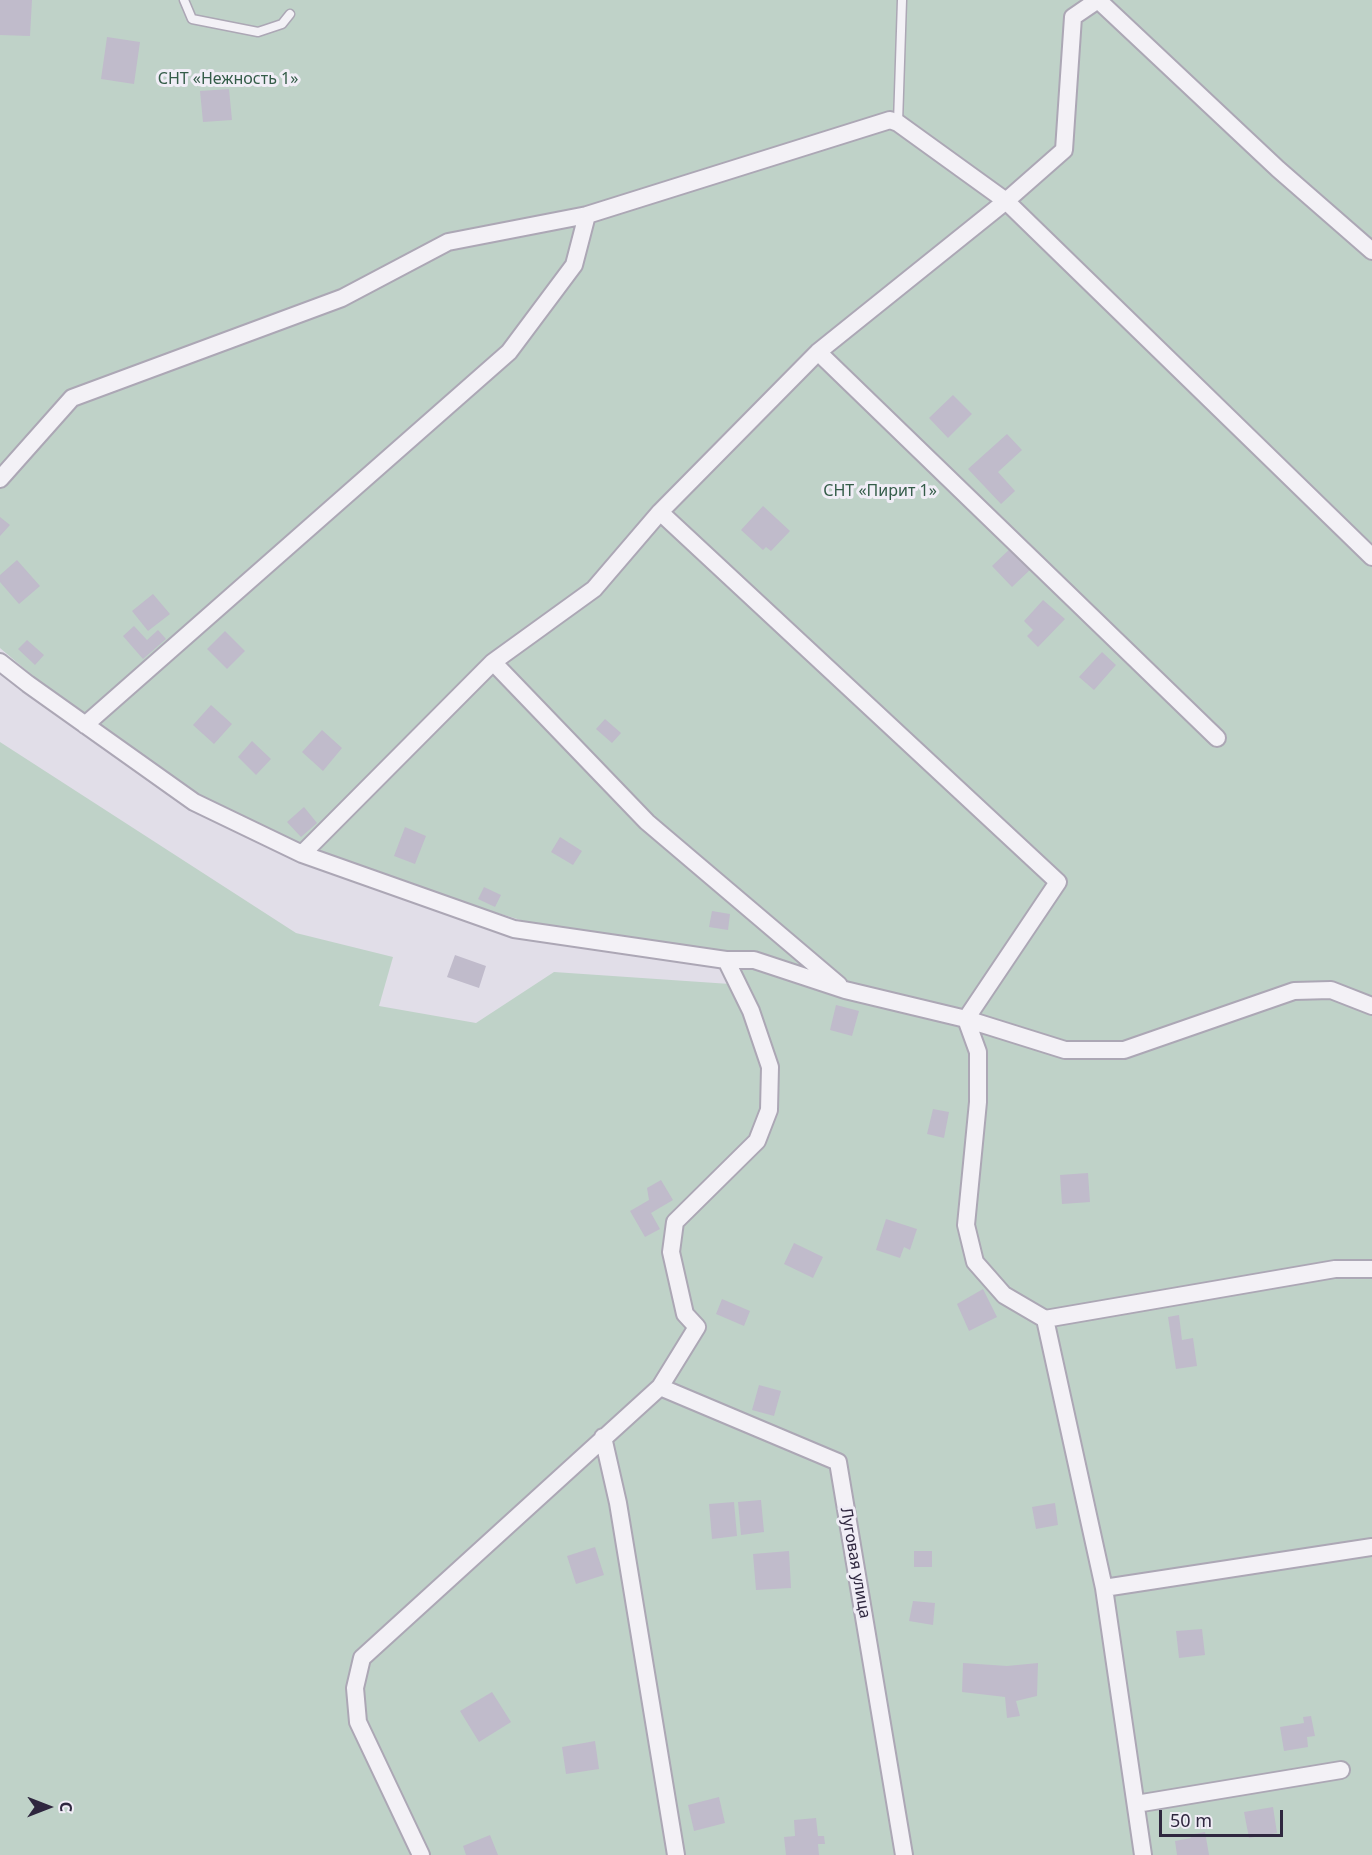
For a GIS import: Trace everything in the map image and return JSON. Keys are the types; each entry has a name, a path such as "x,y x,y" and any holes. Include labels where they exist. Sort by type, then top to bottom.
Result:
{"street":[{"path":"302,854 493,662 594,589 660,512 818,352 1006,201 1064,150 1073,17 1098,0 1278,169 1372,251"},
{"path":"0,479 72,398 342,298 448,242 587,214 890,120 898,123 1006,201 1372,557"},
{"path":"85,725 509,352 574,265 587,214"},
{"path":"818,352 1217,738"},
{"path":"660,512 1058,882 966,1019"},
{"path":"0,662 195,802 302,854 514,928 726,960 754,960 845,990 966,1019 1065,1050 1124,1050 1294,991 1331,990 1372,1006"},
{"path":"493,662 647,822 845,990"},
{"path":"422,1855 358,1722 355,1688 362,1658 660,1387 697,1327 685,1314 671,1252 675,1222 757,1141 769,1110 770,1067 751,1011 726,960"},
{"path":"966,1019 978,1052 978,1102 966,1225 975,1262 1004,1295 1045,1319 1335,1269 1372,1269"},
{"path":"1045,1319 1104,1588 1143,1855"},
{"name":"Луговая улица","path":"660,1387 838,1462 904,1855"},
{"path":"603,1437 618,1503 676,1855"},
{"path":"1104,1588 1372,1547"},
{"path":"1136,1804 1341,1770"}],"lane":[{"path":"184,0 192,19 258,32 282,24 290,14"},
{"path":"898,123 902,0"}],"green space":[{"name":"СНТ «Пирит 1»","path":"0,0 1372,0 1372,1855 0,1855 0,742 296,933 393,957 379,1006 476,1023 554,972 730,984 727,957 550,929 324,860 192,795 73,710 0,648"}],"building":[{"path":"0,0 32,0 30,36 0,35"},
{"path":"107,37 140,42 134,84 101,79"},
{"path":"229,89 232,120 203,122 200,91"},
{"path":"953,395 972,414 948,438 929,418"},
{"path":"1007,434 1022,450 998,472 1015,491 1001,504 968,469"},
{"path":"763,506 790,531 771,551 766,547 763,550 741,530"},
{"path":"0,517 10,525 0,536"},
{"path":"1013,546 1033,567 1012,587 992,566"},
{"path":"17,560 40,586 19,604 0,582 0,575"},
{"path":"153,594 170,614 148,631 132,611"},
{"path":"1043,600 1065,619 1038,647 1027,636 1033,630 1024,621"},
{"path":"134,626 147,640 158,630 166,639 143,659 123,636"},
{"path":"225,631 245,651 227,669 207,649"},
{"path":"27,640 44,655 35,665 18,649"},
{"path":"1102,652 1116,665 1094,690 1079,677"},
{"path":"211,705 232,724 214,744 193,725"},
{"path":"605,719 621,733 612,743 596,729"},
{"path":"322,730 342,748 323,771 302,752"},
{"path":"252,741 271,759 256,775 238,757"},
{"path":"304,807 317,823 301,837 287,822"},
{"path":"405,827 426,836 415,864 394,856"},
{"path":"560,837 582,851 573,865 551,852"},
{"path":"484,887 501,895 495,907 478,899"},
{"path":"712,911 730,914 728,930 709,927"},
{"path":"455,955 486,966 479,988 447,977"},
{"path":"836,1005 859,1011 852,1036 830,1030"},
{"path":"933,1109 949,1112 944,1138 927,1134"},
{"path":"1088,1173 1090,1202 1062,1204 1060,1175"},
{"path":"661,1180 673,1200 651,1213 660,1229 645,1237 630,1211 649,1200 647,1188"},
{"path":"886,1219 917,1229 910,1250 904,1247 900,1258 876,1250"},
{"path":"794,1243 823,1257 813,1278 784,1264"},
{"path":"983,1289 997,1317 969,1331 957,1304"},
{"path":"722,1299 750,1311 744,1326 716,1314"},
{"path":"1179,1315 1182,1340 1193,1338 1197,1366 1176,1369 1168,1317"},
{"path":"759,1385 781,1391 774,1416 752,1410"},
{"path":"761,1500 764,1532 741,1535 738,1502"},
{"path":"734,1502 737,1536 712,1539 709,1504"},
{"path":"1055,1503 1058,1525 1036,1529 1032,1507"},
{"path":"595,1547 604,1575 576,1584 567,1556"},
{"path":"789,1551 791,1588 756,1590 753,1554"},
{"path":"914,1551 932,1551 932,1567 914,1567"},
{"path":"913,1601 935,1603 933,1625 909,1621"},
{"path":"1202,1629 1205,1655 1179,1658 1176,1631"},
{"path":"963,1663 1007,1666 1038,1663 1037,1696 1016,1701 1020,1716 1007,1718 1005,1697 962,1692"},
{"path":"492,1692 511,1722 479,1742 460,1711"},
{"path":"1311,1716 1315,1736 1307,1737 1308,1747 1284,1751 1280,1727 1304,1723 1303,1717"},
{"path":"595,1741 599,1769 566,1774 562,1747"},
{"path":"719,1797 725,1823 694,1831 688,1805"},
{"path":"1273,1807 1277,1833 1249,1838 1244,1812"},
{"path":"816,1818 818,1836 824,1836 825,1844 818,1844 819,1855 786,1855 784,1837 795,1836 794,1820"},
{"path":"1205,1832 1209,1855 1177,1855 1175,1841"},
{"path":"490,1835 498,1855 466,1855 463,1846"}],"park label":[{"name":"СНТ «Нежность 1»","path":"228,79"}]}
